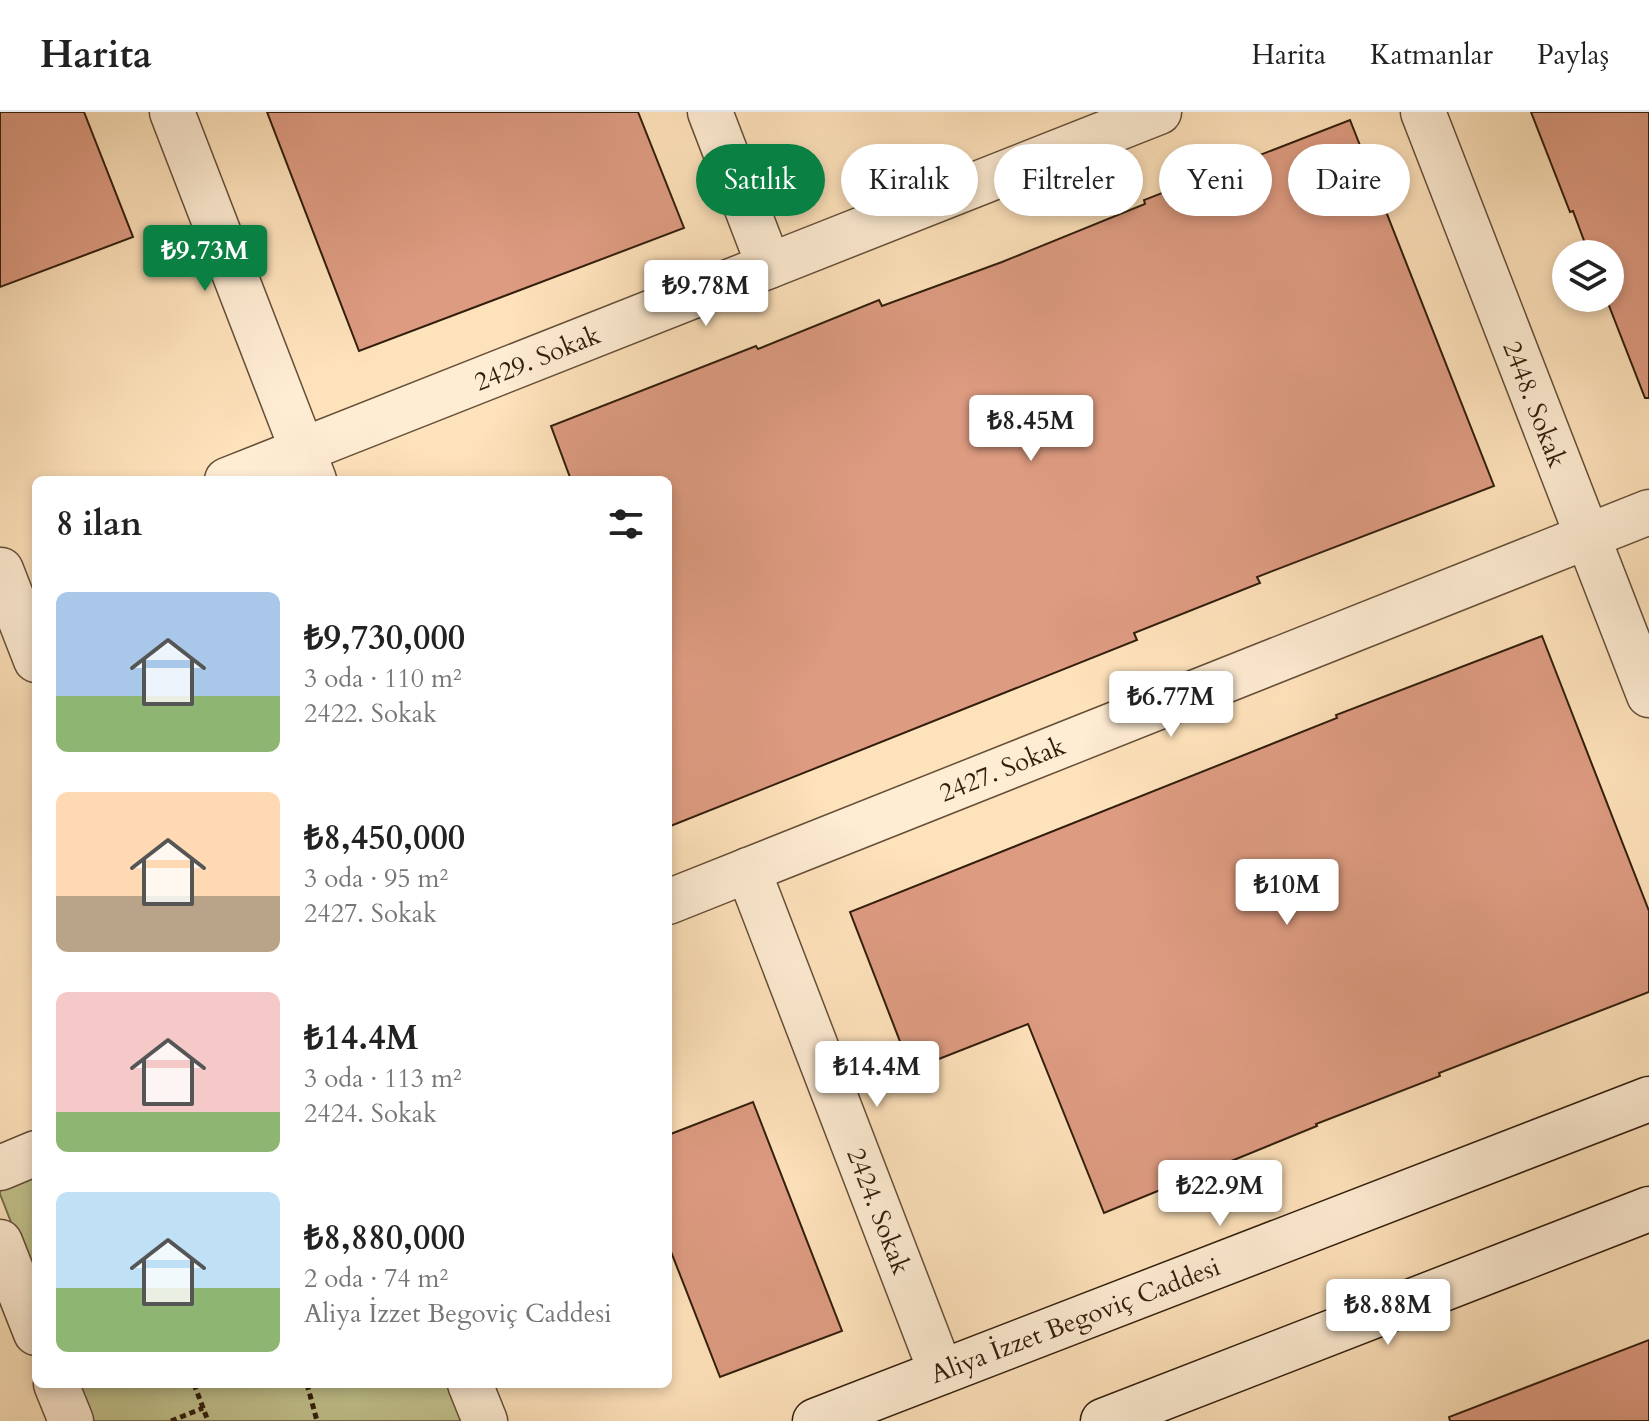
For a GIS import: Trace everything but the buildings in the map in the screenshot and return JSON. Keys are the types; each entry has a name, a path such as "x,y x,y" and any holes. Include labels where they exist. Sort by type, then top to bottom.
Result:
{"street":[{"path":"172,112 308,465"},
{"path":"710,112 769,266"},
{"name":"2429. Sokak","path":"249,476 308,465 769,266 1159,112"},
{"name":"2448. Sokak","path":"1423,112 1649,695"},
{"name":"2427. Sokak","path":"672,900 1649,512"},
{"path":"12,565 32,644"},
{"name":"2424. Sokak","path":"748,870 941,1372"},
{"name":"Aliya İzzet Begoviç Caddesi","path":"815,1421 1649,1099"},
{"path":"0,1168 32,1155"},
{"path":"1103,1421 1649,1209"},
{"path":"0,1242 32,1323"},
{"path":"58,1388 71,1421"},
{"path":"472,1388 485,1421"}],"path":[{"path":"196,1388 208,1421"},
{"path":"308,1388 317,1421"},
{"path":"171,1421 203,1408"}],"green space":[{"path":"32,1173 32,1276 0,1194 0,1185"},
{"path":"77,1388 449,1388 461,1421 89,1421"}]}
